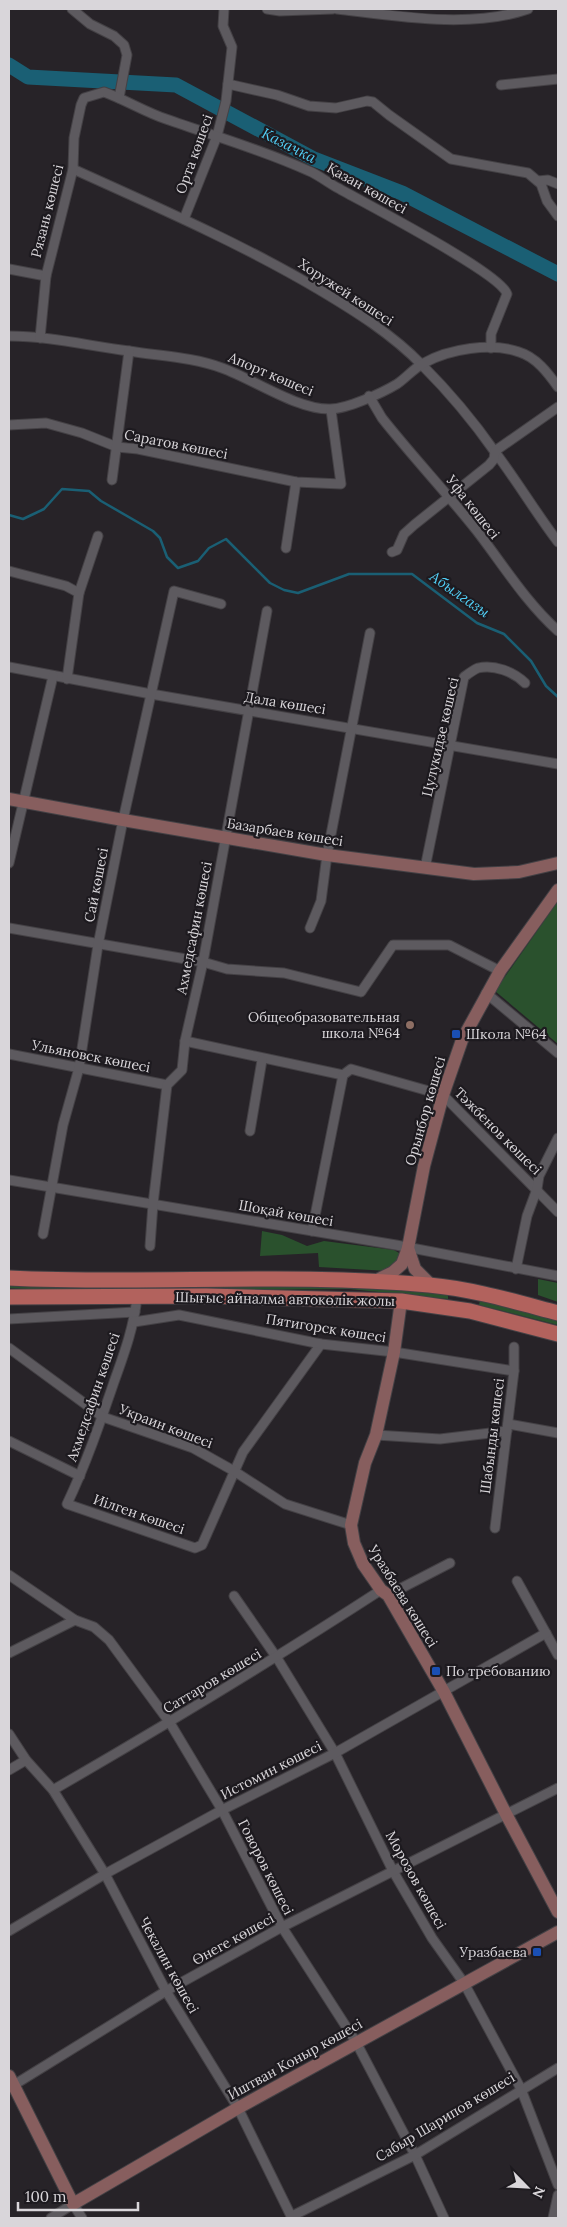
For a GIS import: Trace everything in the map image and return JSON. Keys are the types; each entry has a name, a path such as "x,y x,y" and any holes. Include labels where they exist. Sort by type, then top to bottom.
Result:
{"main road":[{"name":"Шығыс айналма автокөлік жолы","path":"9,1278 137,1281 310,1279 375,1281 430,1285 468,1291 558,1312"},
{"name":"Шығыс айналма автокөлік жолы","path":"9,1297 136,1304 323,1298 401,1301 470,1311 558,1334"}],"street":[{"path":"72,9 90,24 114,36 124,45 127,55 120,95"},
{"name":"Орта көшесі","path":"184,219 218,133 226,101 232,47 223,26 224,9"},
{"path":"267,9 333,9"},
{"path":"337,9 460,19 491,16 528,9"},
{"path":"501,85 558,80"},
{"path":"228,84 277,94 309,106 336,108 368,101 373,102 451,159 528,173 538,181 547,201 558,216"},
{"name":"Рязань көшесі","path":"40,338 46,276 74,169 74,138 80,105 84,98 104,92 120,95"},
{"name":"Қазан көшесі","path":"120,95 139,109 218,133 312,172 332,185 422,233 503,285 507,294 490,334 490,348"},
{"name":"Хоружей көшесі","path":"74,169 229,240 349,308 385,332 422,364 495,451 536,514 558,542"},
{"path":"538,181 548,180 558,184"},
{"path":"9,269 46,276"},
{"name":"Апорт көшесі","path":"9,336 40,338 220,367 303,405 331,410"},
{"path":"331,410 397,384 422,364 437,356 452,352 490,348 519,352 532,358 558,386"},
{"path":"112,480 129,352"},
{"name":"Уфа көшесі","path":"369,396 395,435 477,532 513,583 540,615 558,631"},
{"path":"392,552 397,550 404,534 448,496 489,465 494,459 495,451 558,407"},
{"name":"Саратов көшесі","path":"9,425 46,423 82,433 117,447 138,449 296,482 341,484 331,410"},
{"path":"286,548 296,482"},
{"path":"67,679 79,593 98,536"},
{"path":"9,571 66,586 79,593"},
{"name":"Сай көшесі","path":"43,1234 53,1188 63,1125 79,1068 98,945 123,820 174,591 222,604"},
{"name":"Ахмедсафин көшесі","path":"167,1085 182,1070 185,1042 203,962 224,838 268,611"},
{"path":"310,928 321,901 327,855 370,633"},
{"name":"Дала көшесі","path":"9,667 67,679 558,764"},
{"name":"Цулукидзе көшесі","path":"425,868 464,677 477,669 488,667 508,671 525,683"},
{"path":"9,863 54,676"},
{"name":"Базарбаев көшесі","path":"9,799 327,855 474,874 519,872 558,863"},
{"name":"Орынбор көшесі","path":"408,1248 424,1166 443,1095 462,1040 486,993 500,971 558,890"},
{"path":"9,928 203,962 227,969 284,973 361,992 393,945 449,945 500,971"},
{"path":"486,993 558,1053"},
{"path":"185,1042 262,1060 343,1075 312,1231"},
{"name":"Ульяновск көшесі","path":"9,1054 167,1085"},
{"path":"250,1131 262,1060"},
{"name":"Тәжбенов көшесі","path":"343,1075 351,1069 443,1095 558,1212"},
{"path":"150,1246 167,1085"},
{"path":"516,1269 527,1216 537,1189 539,1176 558,1138"},
{"name":"Шоқай көшесі","path":"9,1180 312,1231 558,1276"},
{"path":"375,1281 393,1272 402,1264 408,1248"},
{"path":"408,1248 415,1269 430,1285"},
{"name":"Уразбаева көшесі","path":"401,1301 394,1352 376,1435 364,1463 351,1525 354,1543 363,1564 384,1592 444,1692 558,1912"},
{"path":"9,1319 136,1304"},
{"name":"Ахмедсафин көшесі","path":"67,1504 80,1476 102,1417 134,1322 136,1304"},
{"name":"Пятигорск көшесі","path":"134,1322 179,1315 321,1344 394,1352 514,1371"},
{"path":"234,1471 243,1452 321,1344"},
{"name":"Шабынды көшесі","path":"495,1528 514,1371 514,1347"},
{"name":"Украин көшесі","path":"9,1348 102,1417 193,1448 234,1471 285,1504 351,1525"},
{"path":"376,1435 440,1439 507,1428 558,1433"},
{"path":"9,1441 80,1476"},
{"name":"Иілген көшесі","path":"67,1504 195,1548 202,1545 234,1471"},
{"name":"Саттаров көшесі","path":"53,1790 170,1723 384,1592 450,1564"},
{"name":"Говоров көшесі","path":"9,1575 76,1620 94,1627 109,1640 170,1723 222,1810 282,1927 356,2042 415,2155 444,2218"},
{"path":"517,1581 558,1655"},
{"name":"Морозов көшесі","path":"234,1596 277,1658 335,1753 394,1871 432,1938 464,1983 521,2088 558,2185"},
{"path":"9,1653 76,1620"},
{"name":"Истомин көшесі","path":"9,1931 105,1874 222,1810 335,1753 546,1633"},
{"name":"Чекалин көшесі","path":"9,1734 26,1760 53,1790 105,1874 166,1991 238,2108 292,2217"},
{"path":"9,1770 26,1760"},
{"name":"Өнеге көшесі","path":"10,2083 166,1991 282,1927 558,1788"},
{"name":"Иштван Коныр көшесі","path":"51,2218 238,2108 558,1932"},
{"name":"Сабыр Шарипов көшесі","path":"292,2217 415,2155 521,2088 558,2068"},
{"path":"10,2083 82,2218"},
{"path":"553,2218 558,2195"}],"green space":[{"path":"558,901 558,1044 495,991"},
{"path":"262,1231 282,1235 307,1246 324,1241 394,1250 399,1253 399,1260 388,1271 319,1267 318,1253 260,1256"},
{"path":"538,1279 558,1283 558,1302 538,1295"},
{"path":"9,1283 310,1284 448,1294 448,1299 349,1289 67,1291 9,1288"},
{"path":"480,1300 558,1320 558,1325 479,1305"}],"waterway":[{"name":"Казачка","path":"9,65 28,77 176,85 314,159 402,193 558,274"},
{"name":"Абылгазы","path":"9,515 23,519 44,509 62,489 89,491 101,501 153,531 160,538 167,557 178,568 198,561 209,548 226,539 270,583 284,590 298,593 349,574 412,574 477,623 504,634 531,661 546,686 558,697"}],"place":[{"name":"Общеобразовательная школа №64","path":"410,1025"},
{"name":"Школа №64","path":"456,1034"},
{"name":"По требованию","path":"436,1671"},
{"name":"Уразбаева","path":"537,1952"}]}
